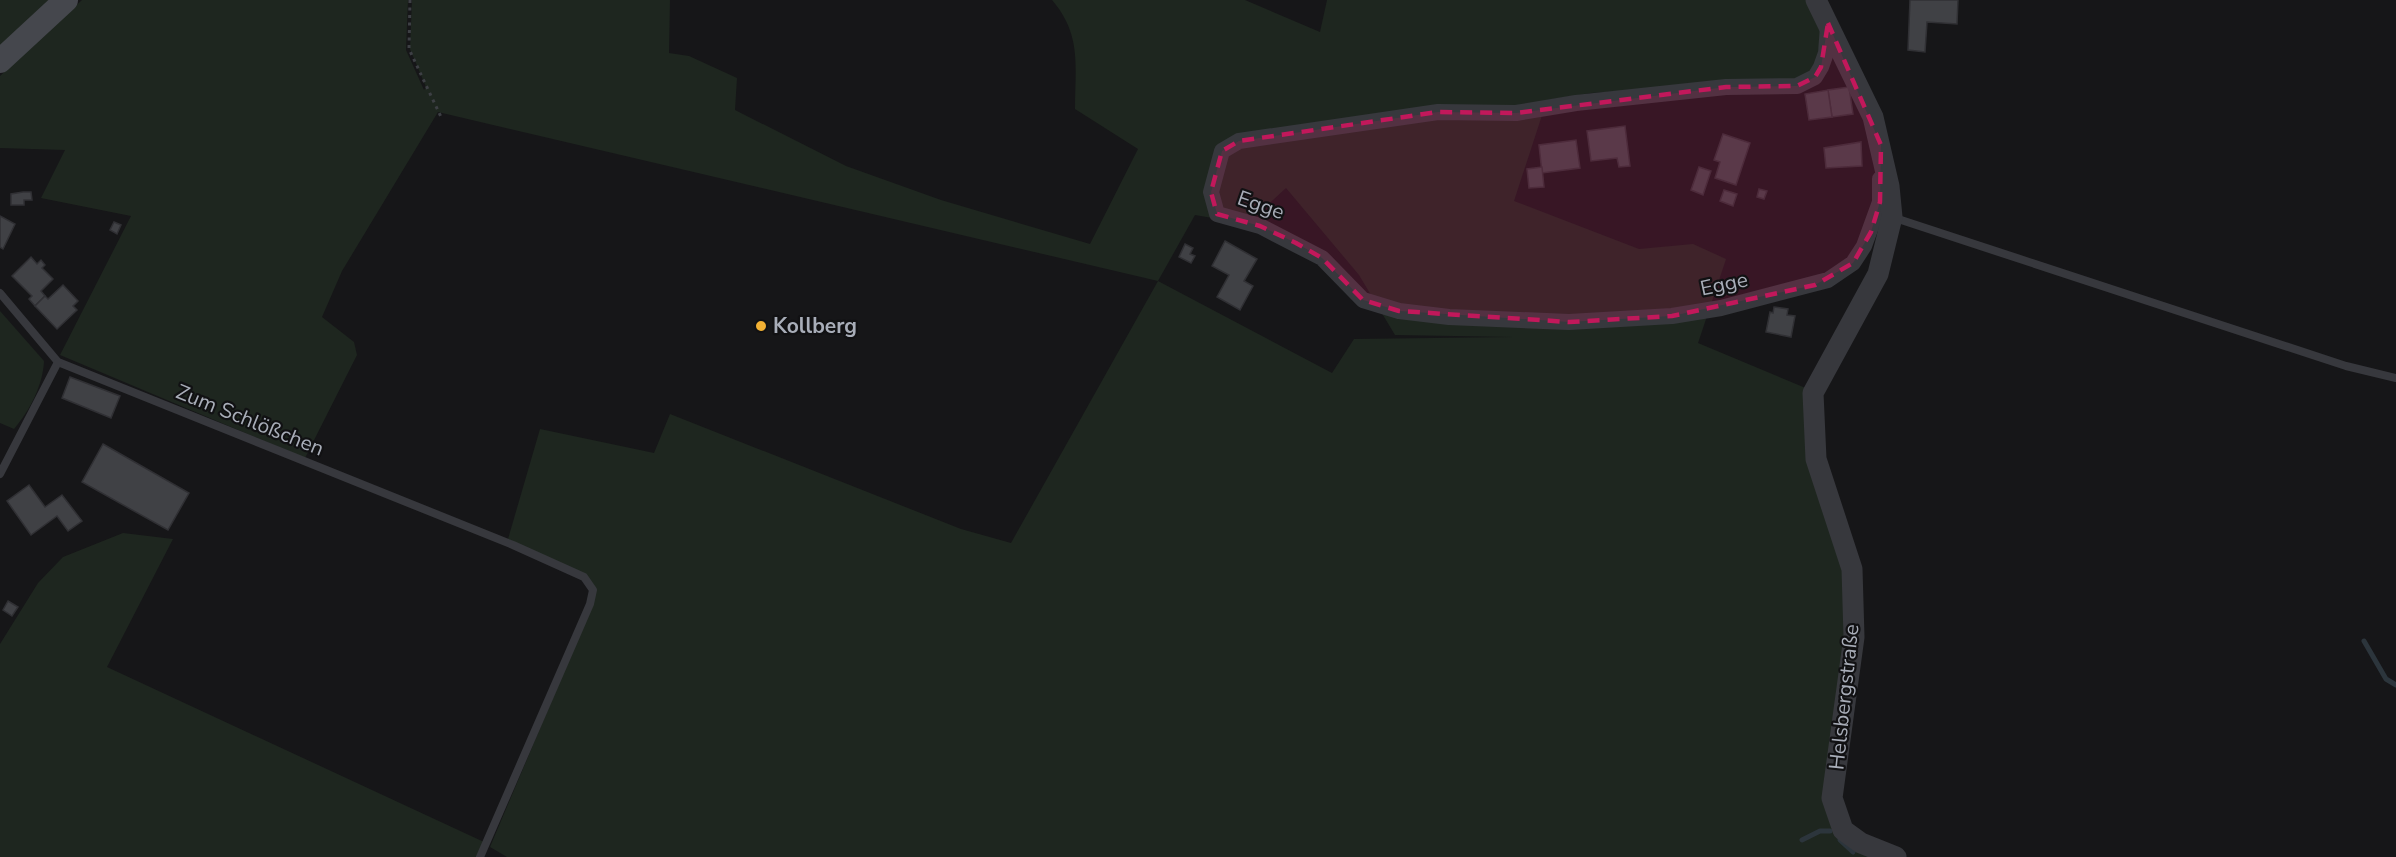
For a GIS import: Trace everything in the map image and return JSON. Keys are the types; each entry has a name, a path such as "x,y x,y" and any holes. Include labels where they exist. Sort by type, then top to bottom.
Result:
{"main road":[{"path":"0,61 66,0"}],"street":[{"name":"Helsbergstraße","path":"1816,0 1873,117 1881,145 1892,217 1878,274 1813,393 1816,459 1852,569 1854,638 1832,798 1843,830 1861,843 1896,857"},
{"name":"Egge","path":"1828,23 1826,53 1821,67 1815,77 1797,86 1726,87 1576,103 1516,113 1438,112 1239,141 1222,151 1211,192 1217,214 1260,226 1296,243 1323,258 1363,300 1399,311 1449,317 1569,322 1672,316 1721,308 1803,288 1841,273 1852,263 1872,232 1880,202 1881,145"}],"lane":[{"path":"1892,217 2334,363 2396,378"},
{"name":"Zum Schlößchen","path":"0,293 58,362 513,545 584,577 593,590 590,604 480,857"},
{"path":"0,474 58,362"}],"path":[{"path":"410,0 409,49 441,117"}],"highlighted area":[{"path":"1828,23 1881,145 1880,202 1871,232 1853,263 1815,285 1672,316 1569,322 1399,311 1363,300 1322,258 1296,243 1260,226 1217,214 1211,192 1222,151 1239,141 1438,112 1516,113 1726,87 1797,86 1815,77 1821,67"}],"shaded area":[{"path":"0,0 49,0 0,46"},
{"path":"82,0 408,0 406,50 424,90 426,87 410,49 412,0 670,0 669,53 689,56 737,78 735,110 846,166 941,200 1090,244 1138,149 1075,109 1075,52 1068,26 1052,0 1245,0 1320,32 1327,0 1810,0 1823,28 1815,68 1798,79 1591,93 1547,100 1514,201 1639,249 1693,244 1726,259 1698,343 1808,389 1844,565 1848,635 1834,825 1886,857 507,857 490,847 595,598 587,576 508,539 540,429 654,453 670,414 961,529 1011,543 1158,281 438,112 342,271 322,317 354,342 357,355 305,458 60,355 131,216 41,198 65,150 0,148 0,76","holes":["1286,188 1359,275 1395,335 1512,337 1354,339 1332,373 1158,281 1195,215 1247,224"]},
{"path":"0,311 44,361 35,397 14,429 0,423"},
{"path":"123,533 173,539 107,667 484,842 476,857 0,857 0,644 38,583 63,557"}],"building":[{"path":"1910,0 1958,0 1957,24 1927,22 1925,52 1908,50"},
{"path":"1849,87 1853,114 1832,117 1828,90"},
{"path":"1828,90 1832,117 1809,120 1805,94"},
{"path":"1625,126 1630,166 1619,167 1617,158 1591,161 1587,131"},
{"path":"1723,134 1750,143 1736,185 1715,178 1720,162 1714,160"},
{"path":"1576,140 1580,168 1542,173 1539,145"},
{"path":"1861,142 1862,166 1826,168 1824,148"},
{"path":"1542,167 1544,187 1529,188 1527,169"},
{"path":"1699,167 1711,171 1703,195 1691,190"},
{"path":"1759,189 1767,191 1764,199 1757,197"},
{"path":"1724,190 1737,194 1733,206 1720,201"},
{"path":"31,192 32,200 24,200 24,205 11,205 11,194"},
{"path":"0,216 15,224 3,249 0,247"},
{"path":"114,222 121,225 117,234 110,230"},
{"path":"1225,241 1257,259 1244,281 1253,286 1240,310 1217,297 1229,275 1212,266"},
{"path":"1185,244 1193,248 1190,254 1195,256 1191,263 1179,257"},
{"path":"31,257 37,264 41,260 45,265 42,268 53,279 41,291 45,296 35,306 29,299 32,296 12,276"},
{"path":"63,285 78,301 73,306 77,310 57,329 35,306 45,296 48,299"},
{"path":"1774,307 1788,309 1787,315 1795,316 1791,337 1766,332 1770,312 1773,313"},
{"path":"70,377 120,396 111,418 62,398"},
{"path":"103,444 189,493 168,530 82,482"},
{"path":"29,485 45,507 62,495 82,521 68,531 57,516 31,535 7,501"},
{"path":"8,601 18,607 12,616 3,610"}],"waterway":[{"path":"2364,641 2386,679 2396,685"},
{"path":"1802,840 1820,831 1830,831"},
{"path":"1840,840 1853,852"}],"place":[{"name":"Kollberg","path":"761,326"}]}
